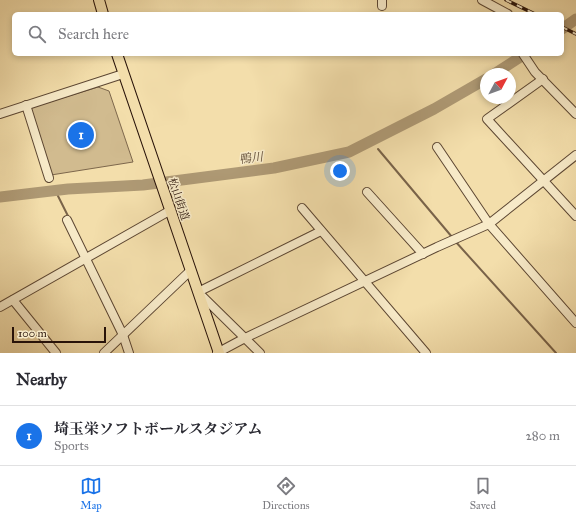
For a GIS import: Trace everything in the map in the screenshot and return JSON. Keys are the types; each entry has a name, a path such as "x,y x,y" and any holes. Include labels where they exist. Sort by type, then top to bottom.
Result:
{"main road":[{"path":"99,0 102,12"},
{"name":"松山街道","path":"117,56 171,210 218,353"}],"street":[{"path":"482,0 504,12"},
{"path":"524,56 531,66 576,114"},
{"path":"0,114 123,74"},
{"path":"543,79 487,120 576,216"},
{"path":"26,105 49,178"},
{"path":"437,147 489,224 576,323"},
{"path":"218,353 245,338 489,224 576,155"},
{"path":"367,192 423,254"},
{"path":"302,208 426,353"},
{"path":"0,307 171,210"},
{"path":"67,220 123,335 129,353"},
{"path":"260,353 198,292 321,231"},
{"path":"104,353 190,270"},
{"path":"13,300 56,353"}],"shaded area":[{"path":"98,87 109,91 133,162 51,175 30,108"}],"waterway":[{"name":"鴨川","path":"564,28 576,19"},
{"name":"鴨川","path":"503,68 522,56"},
{"name":"鴨川","path":"0,197 68,189 143,185 274,168 349,152 434,109 480,82"},
{"path":"378,149 452,237"},
{"path":"55,190 69,218"},
{"path":"455,241 556,353"}],"railway":[{"path":"506,0 531,12"},
{"path":"564,28 576,34"}],"place":[{"name":"埼玉栄ソフトボールスタジアム","path":"81,135"}]}
